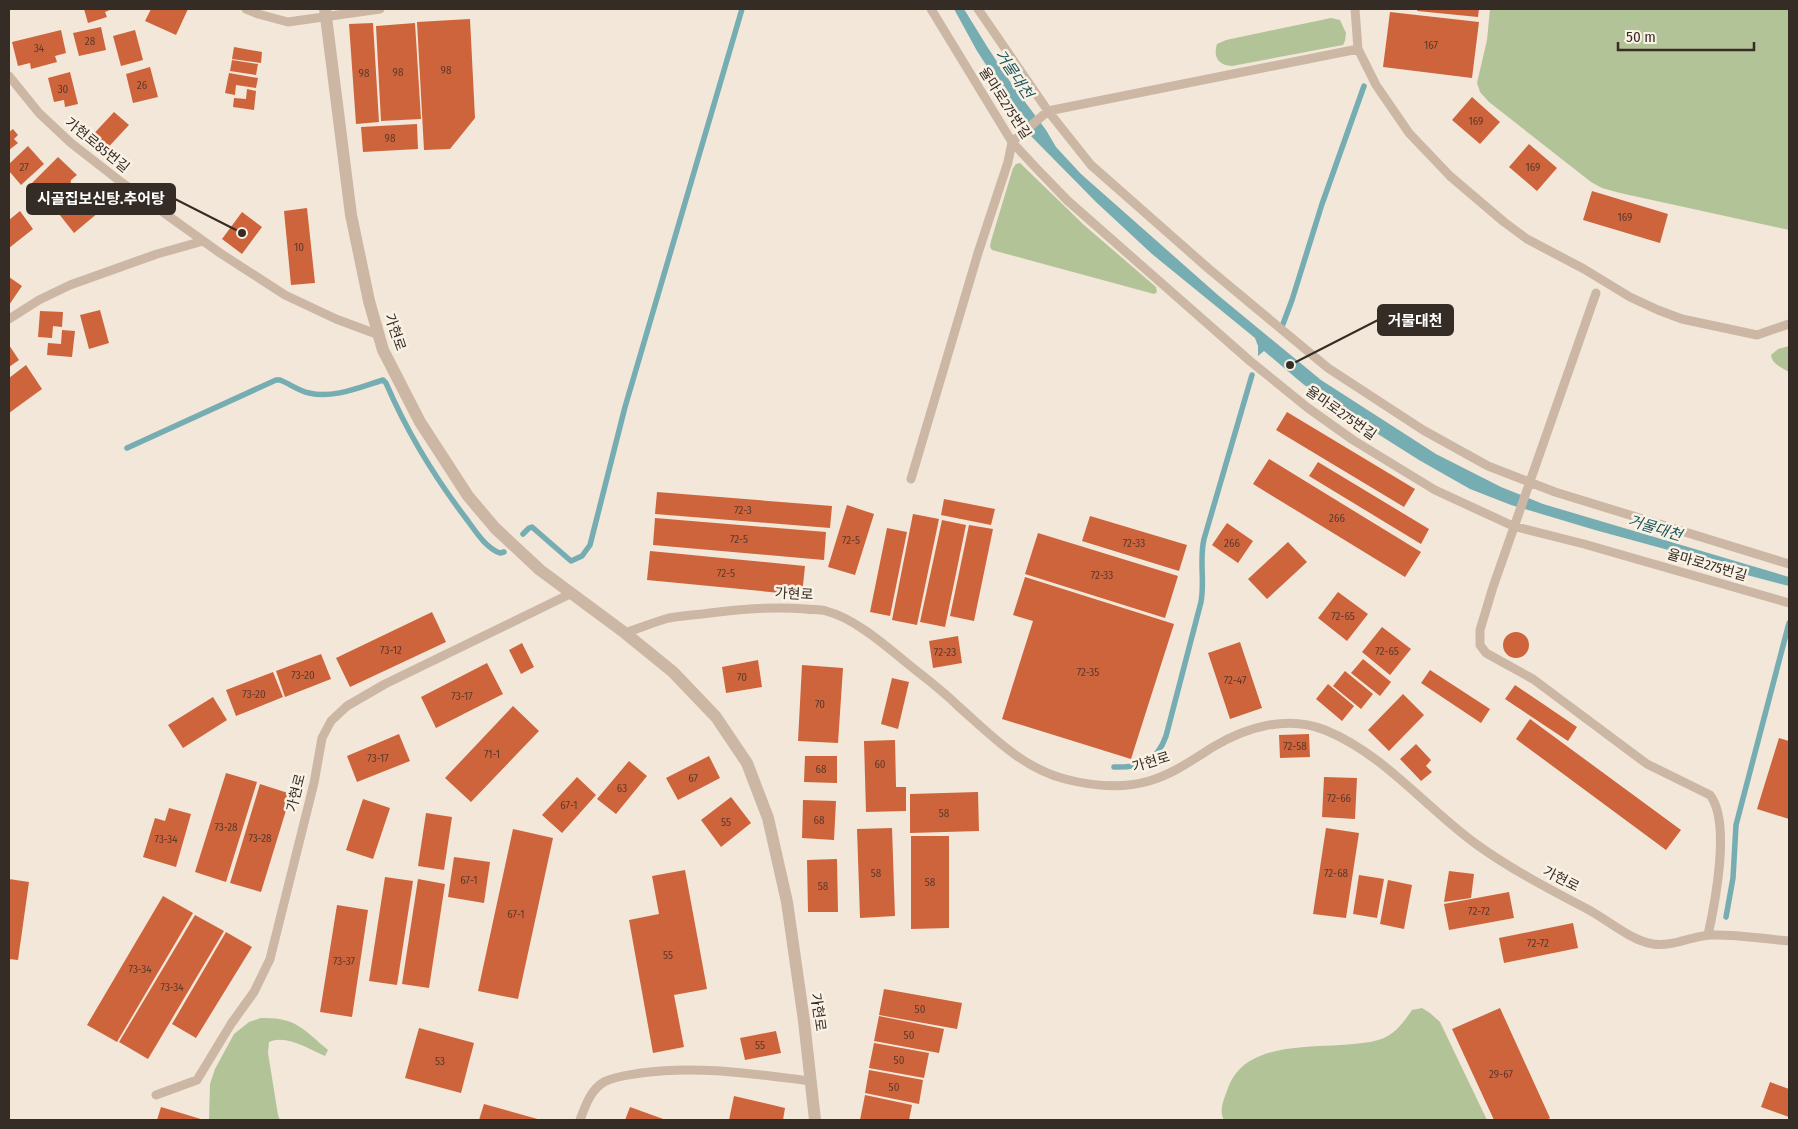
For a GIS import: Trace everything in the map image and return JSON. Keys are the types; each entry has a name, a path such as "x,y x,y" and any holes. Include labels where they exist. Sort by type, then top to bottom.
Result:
{"street":[{"name":"가현로","path":"325,13 351,215 369,301 383,350 420,422 468,496 501,534 540,570 626,633 673,672 716,717 747,763 768,818 787,902 815,1120"}],"lane":[{"path":"246,9 288,22 325,13 380,9"},
{"name":"율마로275번길","path":"932,9 1012,142 1068,201 1250,362 1308,408 1353,440 1435,490 1514,526 1789,603"},
{"path":"978,9 1048,111 1076,148 1111,184 1273,324 1328,368 1457,450 1488,466 1555,492 1789,564"},
{"path":"1356,9 1358,49 1381,93 1409,133 1450,176 1527,239 1584,269 1630,297 1682,319 1757,335 1789,324"},
{"path":"911,479 978,253 1008,162 1012,142 1048,111 1358,49"},
{"name":"가현로85번길","path":"9,76 38,114 71,143 121,182 203,241 285,294 336,319 379,335"},
{"path":"9,319 39,300 70,285 157,254 203,241"},
{"path":"1596,293 1514,526 1480,630 1480,645 1486,654 1533,679 1646,764 1710,795 1716,803 1718,814 1719,853 1716,898 1708,935"},
{"name":"가현로","path":"156,1096 197,1080 231,1024 254,992 270,959 314,783 322,738 331,721 347,706 385,684 572,594"},
{"name":"가현로","path":"626,633 670,618 715,612 775,607 825,611 850,622 875,638 952,700 1000,744 1027,763 1052,776 1085,784 1115,786 1148,782 1180,768 1216,745 1248,729 1280,723 1303,724 1322,729 1340,737 1372,757 1441,817 1526,878 1590,911 1638,939 1652,944 1666,944 1708,935 1789,940"},
{"path":"580,1120 588,1099 603,1083 624,1075 661,1070 705,1069 811,1080"}],"green space":[{"path":"1490,9 1789,9 1789,230 1620,193 1602,188 1591,182 1489,102 1480,92 1477,83 1487,40"},
{"path":"1331,18 1340,20 1346,33 1343,45 1232,66 1223,64 1216,56 1217,44 1226,40"},
{"path":"1020,163 1084,225 1156,287 1157,292 1154,294 992,250 990,247 991,241 1013,168 1016,164"},
{"path":"1789,346 1789,372 1775,363 1771,355 1778,349"},
{"path":"1422,1008 1440,1022 1487,1120 1224,1120 1222,1110 1227,1091 1237,1072 1252,1060 1271,1052 1292,1048 1359,1044 1378,1040 1393,1032 1402,1024 1412,1010"},
{"path":"261,1018 273,1018 291,1022 305,1030 328,1050 325,1056 290,1041 276,1040 269,1042 268,1053 280,1120 209,1120 210,1084 215,1069 234,1034 249,1022"}],"water":[{"path":"954,9 964,9 1011,83 1046,130 1056,147 1081,174 1219,296 1321,380 1436,454 1501,487 1543,504 1789,577 1789,586 1511,505 1470,489 1419,460 1332,405 1303,384 1264,351 1258,356 1258,346 1255,338 1152,254 1096,202 1026,131 1018,119 1014,108 977,51"}],"building":[{"path":"84,9 112,9 105,12 107,17 88,23"},
{"path":"151,9 188,9 176,35 145,21"},
{"path":"1418,9 1479,9 1478,17 1417,11"},
{"path":"1390,12 1479,22 1472,78 1383,67"},
{"path":"470,19 475,118 450,149 424,150 417,22"},
{"path":"373,23 379,122 356,124 349,24"},
{"path":"415,23 421,119 381,121 376,26"},
{"path":"101,27 106,50 79,56 73,33"},
{"path":"61,30 66,53 55,56 57,62 31,69 30,63 18,66 12,42"},
{"path":"135,30 143,60 121,66 113,36"},
{"path":"234,47 262,52 261,63 232,59"},
{"path":"232,60 258,64 256,75 230,71"},
{"path":"150,67 158,97 133,103 126,74"},
{"path":"70,72 78,104 65,107 64,100 54,102 48,78"},
{"path":"229,73 258,78 256,88 236,85 235,95 225,93"},
{"path":"247,89 256,91 254,110 233,107 234,98 246,99"},
{"path":"1472,97 1500,122 1480,144 1452,120"},
{"path":"114,112 129,125 101,155 87,141"},
{"path":"417,124 418,149 363,152 361,127"},
{"path":"13,129 18,135 14,139 18,143 9,150 9,132"},
{"path":"1529,144 1557,168 1537,191 1509,167"},
{"path":"28,146 44,164 21,185 9,171 9,164"},
{"path":"58,157 77,175 71,180 70,190 67,195 53,197 48,202 30,185"},
{"path":"89,188 105,207 74,233 59,214"},
{"path":"1592,191 1668,214 1660,243 1583,220"},
{"path":"307,208 315,283 291,285 284,211"},
{"path":"20,211 33,229 9,248 9,220"},
{"path":"242,212 262,227 242,254 222,239"},
{"path":"9,277 22,286 9,305"},
{"path":"100,310 109,343 89,349 80,315"},
{"path":"40,311 63,312 62,327 53,326 52,338 38,337"},
{"path":"62,330 75,331 72,357 47,355 48,343 61,344"},
{"path":"9,345 19,360 9,367"},
{"path":"26,365 42,389 9,413 9,378"},
{"path":"1287,412 1415,489 1404,507 1276,430"},
{"path":"1269,459 1421,552 1405,577 1253,484"},
{"path":"1318,462 1429,529 1421,544 1309,476"},
{"path":"657,492 832,506 830,528 655,514"},
{"path":"944,499 995,509 991,525 941,515"},
{"path":"847,505 874,514 855,575 828,567"},
{"path":"913,514 939,519 917,625 892,620"},
{"path":"1090,516 1187,545 1179,571 1082,541"},
{"path":"655,518 826,532 824,560 653,545"},
{"path":"942,520 966,525 945,627 920,622"},
{"path":"1227,523 1253,541 1238,563 1212,545"},
{"path":"969,525 993,529 974,621 950,616"},
{"path":"887,528 907,532 890,616 870,612"},
{"path":"1038,533 1178,576 1165,618 1025,574"},
{"path":"1288,542 1307,562 1267,599 1248,579"},
{"path":"650,551 805,566 802,595 647,580"},
{"path":"1025,577 1174,624 1131,759 1002,719 1033,621 1013,615"},
{"path":"1338,592 1368,614 1347,641 1318,618"},
{"path":"432,612 446,642 350,687 336,658"},
{"path":"1382,627 1411,649 1390,675 1362,652"},
{"path":"1516,632 1525,636 1529,645 1525,654 1516,658 1507,654 1503,645 1507,636"},
{"path":"958,636 962,663 933,668 929,641"},
{"path":"1240,642 1262,708 1230,719 1208,653"},
{"path":"522,643 534,667 521,674 509,650"},
{"path":"321,654 331,679 285,697 276,671"},
{"path":"1363,659 1391,682 1380,696 1351,673"},
{"path":"758,660 762,687 726,693 722,667"},
{"path":"487,663 503,694 436,728 421,697"},
{"path":"802,665 843,668 838,743 798,741"},
{"path":"1430,670 1490,709 1481,723 1421,683"},
{"path":"1345,671 1373,694 1361,709 1333,686"},
{"path":"273,672 283,697 236,716 226,690"},
{"path":"892,678 909,682 898,729 881,724"},
{"path":"1328,684 1354,706 1342,721 1316,699"},
{"path":"1515,685 1577,727 1568,741 1505,699"},
{"path":"1403,694 1424,715 1389,751 1368,730"},
{"path":"213,697 227,720 183,748 168,725"},
{"path":"513,706 539,731 471,802 445,778"},
{"path":"1530,719 1681,830 1666,850 1516,739"},
{"path":"399,734 410,761 357,782 347,756"},
{"path":"1309,734 1310,757 1280,758 1279,735"},
{"path":"1779,738 1789,741 1789,819 1757,809"},
{"path":"895,740 896,787 906,787 906,811 866,812 864,741"},
{"path":"1416,744 1431,760 1426,766 1432,772 1421,781 1400,759"},
{"path":"709,756 720,778 678,800 666,778"},
{"path":"805,756 837,756 837,783 804,782"},
{"path":"629,761 647,776 616,814 597,799"},
{"path":"226,773 257,782 226,882 195,872"},
{"path":"577,777 596,795 562,833 542,815"},
{"path":"1324,777 1357,778 1355,819 1322,817"},
{"path":"260,784 291,794 261,892 230,883"},
{"path":"978,792 979,831 910,833 910,794"},
{"path":"731,797 751,823 721,847 701,820"},
{"path":"363,799 390,808 373,859 346,850"},
{"path":"803,800 836,801 834,840 802,838"},
{"path":"169,808 191,814 176,867 143,857 155,818 165,821"},
{"path":"426,813 452,817 444,870 418,866"},
{"path":"892,828 895,916 860,918 857,829"},
{"path":"1326,828 1359,833 1346,918 1313,914"},
{"path":"513,829 553,838 518,999 478,991"},
{"path":"911,836 949,836 949,928 911,929"},
{"path":"454,857 490,862 484,903 448,897"},
{"path":"837,859 838,912 808,912 807,860"},
{"path":"685,870 707,989 674,995 684,1047 653,1053 629,920 659,914 652,876"},
{"path":"1449,871 1474,874 1471,898 1444,902"},
{"path":"1359,875 1384,879 1377,918 1353,914"},
{"path":"385,877 413,881 397,985 369,981"},
{"path":"9,879 29,882 18,960 9,959"},
{"path":"418,879 445,884 429,988 402,984"},
{"path":"1388,880 1412,885 1404,929 1380,924"},
{"path":"1509,892 1514,918 1449,930 1444,904"},
{"path":"163,896 193,913 117,1042 87,1025"},
{"path":"337,905 368,910 352,1017 320,1012"},
{"path":"195,915 224,931 148,1059 119,1042"},
{"path":"1573,923 1578,948 1504,963 1499,938"},
{"path":"226,932 252,947 196,1038 172,1024"},
{"path":"884,989 962,1003 957,1029 879,1015"},
{"path":"1500,1008 1550,1118 1547,1120 1494,1120 1452,1029"},
{"path":"879,1016 944,1029 939,1053 874,1041"},
{"path":"419,1028 474,1043 461,1093 405,1078"},
{"path":"776,1031 781,1053 745,1060 740,1038"},
{"path":"874,1043 929,1053 924,1078 869,1068"},
{"path":"869,1070 923,1080 919,1104 865,1093"},
{"path":"1770,1082 1789,1089 1789,1117 1761,1107"},
{"path":"865,1095 912,1105 909,1120 860,1120"},
{"path":"734,1096 785,1108 783,1120 729,1120"},
{"path":"484,1104 541,1120 479,1120"},
{"path":"161,1107 204,1120 157,1120"},
{"path":"630,1107 666,1120 625,1120"}],"waterway":[{"path":"523,534 532,527 571,561 582,556 590,545 625,407 742,9"},
{"path":"1283,324 1322,204 1364,86"},
{"path":"1114,767 1132,766 1146,762 1158,752 1166,736 1201,602 1204,539 1252,375"},
{"path":"127,448 276,380 280,380 305,392 318,394 337,393 383,380 412,437 444,488 482,539 495,551 504,552"},
{"path":"1726,917 1733,878 1736,825 1789,623"}],"place":[{"name":"시골집보신탕.추어탕","path":"242,233"},
{"name":"거물대천","path":"1290,365"}]}
